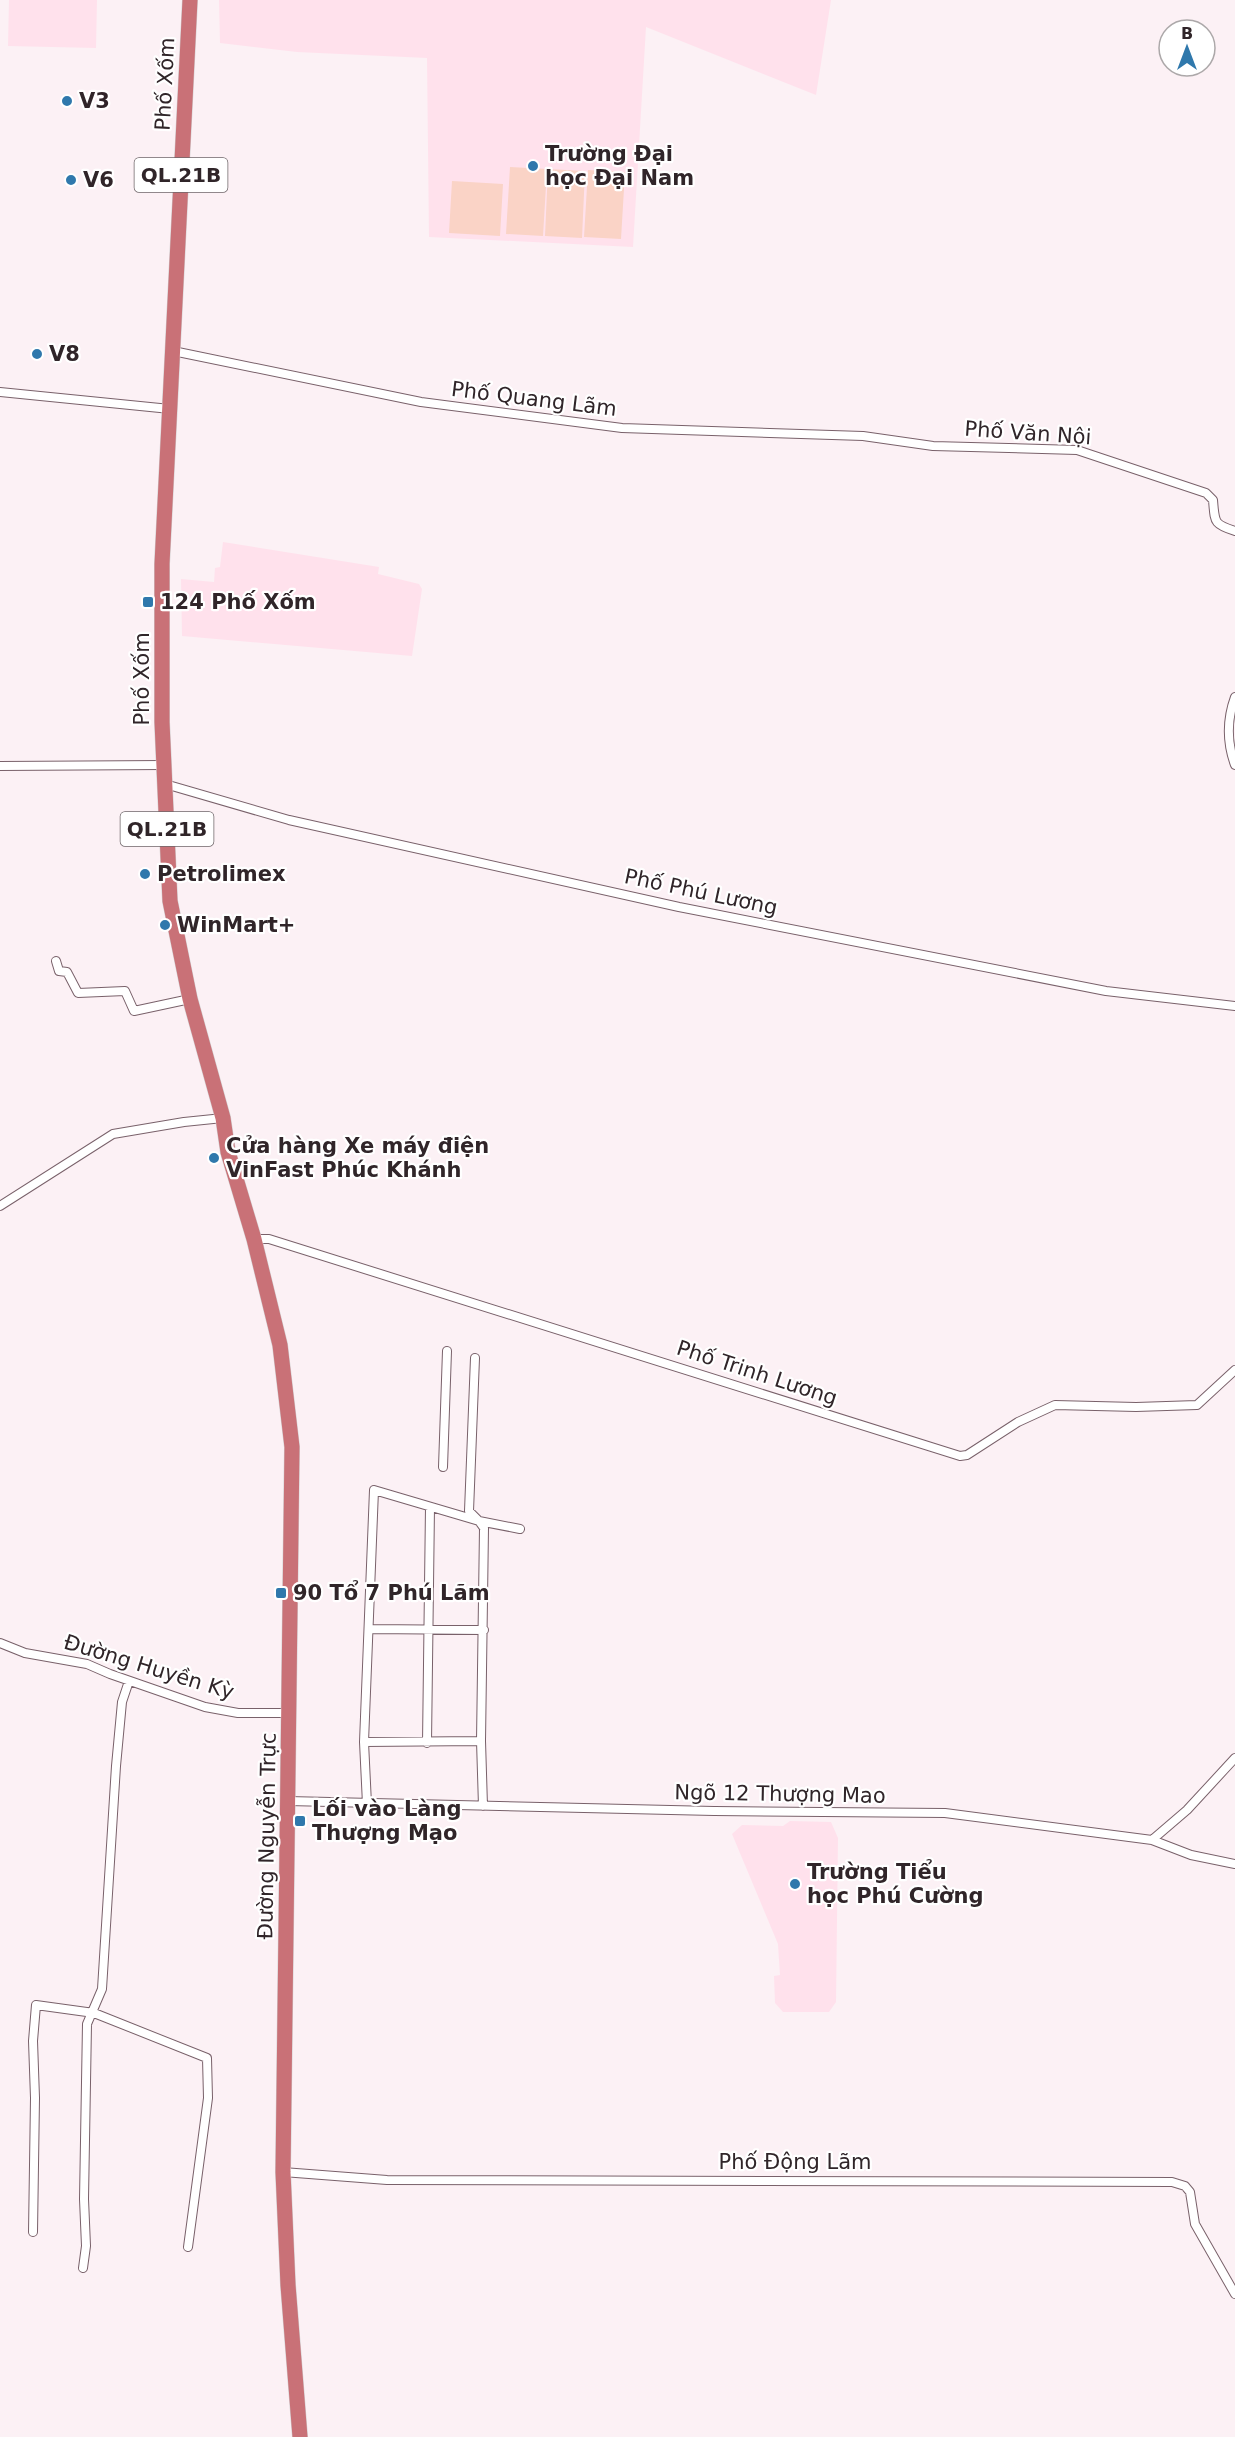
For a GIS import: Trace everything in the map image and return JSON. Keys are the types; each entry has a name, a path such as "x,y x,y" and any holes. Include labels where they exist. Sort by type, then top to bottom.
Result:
{"highway":[{"name":"Phố Xốm","path":"190,0 162,564 164,765 170,901 190,999 223,1118 228,1152 254,1239"},
{"name":"Đường Nguyễn Trực","path":"254,1239 280,1345 292,1447 283,2172 288,2285 300,2437"}],"street":[{"name":"Phố Quang Lãm","path":"172,351 422,402 611,427 863,436 895,442"},
{"path":"0,392 170,409"},
{"name":"Phố Văn Nội","path":"895,442 933,446 1085,452 1206,493 1213,500 1214,520 1220,526 1235,531"},
{"path":"1235,697 1228,722 1230,751 1235,765"},
{"path":"0,766 164,765"},
{"name":"Phố Phú Lương","path":"165,784 289,820 679,907 1106,991 1235,1006"},
{"path":"56,961 59,971 67,972 78,993 125,991 134,1011 190,999"},
{"path":"0,1206 113,1134 223,1118"},
{"name":"Phố Trinh Lương","path":"254,1239 269,1239 960,1456 1018,1422 1055,1406 1197,1406 1235,1370"},
{"path":"444,1467 447,1351"},
{"path":"475,1358 469,1511 484,1528 484,1630 480,1741 483,1806"},
{"path":"367,1804 364,1742 374,1490 479,1521 520,1529"},
{"path":"427,1743 430,1507"},
{"path":"369,1629 484,1630"},
{"name":"Đường Huyền Kỳ","path":"0,1643 25,1653 87,1664 205,1707 238,1713 289,1713"},
{"path":"83,2268 86,2246 87,2024 102,1989 116,1766 122,1702 129,1681"},
{"path":"364,1742 480,1741"},
{"path":"1152,1840 1187,1810 1235,1758"},
{"name":"Ngõ 12 Thượng Mao","path":"288,1801 945,1814 1152,1840 1191,1855 1235,1864"},
{"path":"33,2232 35,2098 33,2041 36,2005 93,2013 207,2058 208,2098 188,2247"},
{"name":"Phố Động Lãm","path":"283,2172 387,2180 1172,2182 1185,2187 1190,2192 1195,2224 1235,2294"}],"shaded area":[{"path":"9,0 97,0 96,48 8,46"},
{"name":"Trường Đại học Đại Nam","path":"219,0 831,0 816,95 646,27 633,247 429,237 427,58 297,52 220,43"},
{"path":"510,167 547,169 543,236 506,234"},
{"path":"548,169 585,171 582,238 545,236"},
{"path":"588,170 625,172 621,239 584,237"},
{"path":"452,181 503,184 500,236 449,233"},
{"path":"223,542 379,567 378,574 419,584 422,589 412,656 182,636 181,579 214,582 215,568 220,567"},
{"name":"Trường Tiểu học Phú Cường","path":"790,1821 831,1822 838,1838 836,2002 829,2012 783,2012 775,2003 774,1976 780,1975 778,1944 732,1834 742,1825 783,1826"}],"place":[{"name":"V3","path":"67,101"},
{"name":"Trường Đại học Đại Nam","path":"533,166"},
{"name":"V6","path":"71,180"},
{"name":"V8","path":"37,354"},
{"name":"124 Phố Xốm","path":"148,602"},
{"name":"Petrolimex","path":"145,874"},
{"name":"WinMart+","path":"165,925"},
{"name":"Cửa hàng Xe máy điện VinFast Phúc Khánh","path":"214,1158"},
{"name":"90 Tổ 7 Phú Lãm","path":"281,1593"},
{"name":"Lối vào Làng Thượng Mạo","path":"300,1821"},
{"name":"Trường Tiểu học Phú Cường","path":"795,1884"}]}
